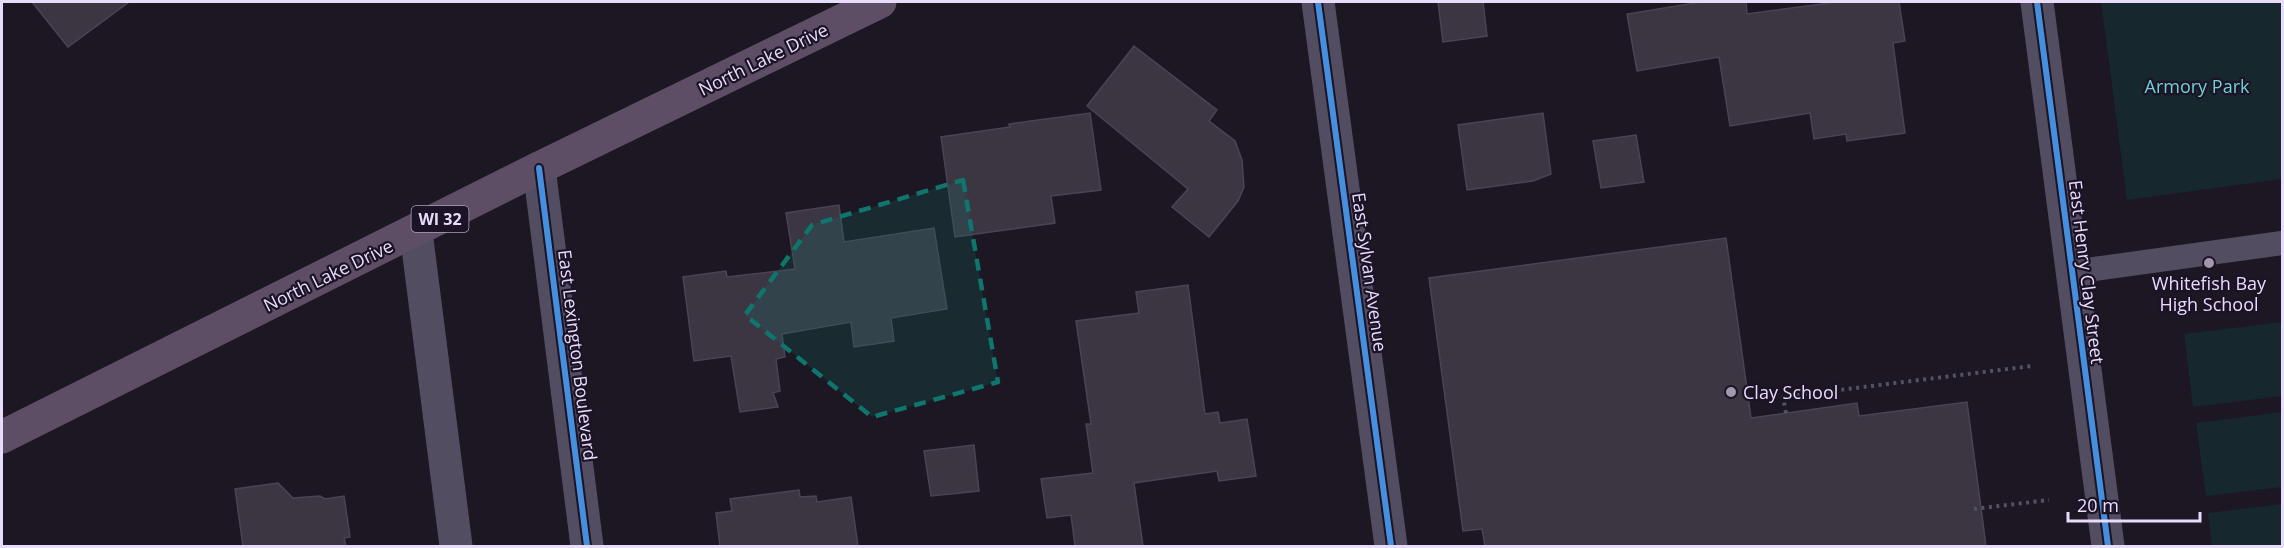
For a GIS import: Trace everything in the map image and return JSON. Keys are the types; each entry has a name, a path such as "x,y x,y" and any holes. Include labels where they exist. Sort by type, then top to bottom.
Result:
{"main road":[{"name":"North Lake Drive","path":"2,437 540,168 880,2"}],"street":[{"name":"East Sylvan Avenue","path":"1318,2 1391,546"},
{"name":"East Henry Clay Street","path":"2037,2 2108,546"},
{"name":"East Lexington Boulevard","path":"540,168 586,546"},
{"path":"416,231 456,546"}],"lane":[{"path":"2072,272 2283,243"}],"path":[{"path":"1786,413 1783,397 2032,366"},
{"path":"1974,509 2049,500"}],"highlighted area":[{"path":"963,180 998,382 872,417 745,315 812,225"}],"green space":[{"name":"Armory Park","path":"2101,2 2282,2 2282,179 2127,200"},
{"path":"2282,322 2282,396 2193,407 2184,334"},
{"path":"2282,412 2282,487 2206,496 2196,423"},
{"path":"2282,504 2282,546 2212,546 2208,513"}],"building":[{"path":"32,2 129,2 68,47"},
{"path":"1438,2 1483,2 1487,36 1443,42"},
{"path":"1701,2 1746,2 1747,14 1837,2 1899,2 1905,41 1893,43 1905,133 1847,141 1846,134 1814,139 1810,113 1730,126 1719,57 1637,71 1627,14"},
{"path":"1134,46 1217,110 1209,121 1235,141 1242,160 1244,187 1238,201 1209,237 1172,207 1188,189 1087,106"},
{"path":"1090,113 1101,190 1051,196 1055,223 955,237 941,137 1010,127 1009,124"},
{"path":"1543,113 1551,174 1533,181 1467,190 1458,125"},
{"path":"1636,135 1644,182 1601,188 1593,141"},
{"path":"839,205 844,242 934,228 947,309 891,318 894,341 854,347 851,322 782,334 785,357 776,359 780,391 773,393 778,407 740,412 731,356 694,361 683,277 726,271 727,277 795,269 786,213"},
{"path":"1726,238 1751,418 1857,403 1859,416 1967,402 1986,546 1485,546 1482,529 1463,531 1429,278"},
{"path":"1188,285 1205,414 1218,412 1220,423 1247,419 1256,476 1219,481 1217,471 1134,483 1143,546 1075,546 1071,515 1047,518 1041,479 1093,473 1086,424 1091,424 1076,321 1139,313 1136,292"},
{"path":"974,445 979,491 931,496 924,451"},
{"path":"278,483 293,498 320,496 325,499 344,496 350,537 344,538 346,546 243,546 235,489"},
{"path":"799,490 800,497 816,496 817,502 851,497 858,546 720,546 716,513 732,511 730,499"}],"cycle path":[{"path":"1318,2 1391,546"},
{"path":"2037,2 2108,546"},
{"path":"539,168 587,546"}],"place":[{"name":"Whitefish Bay High School","path":"2209,263"},
{"name":"Clay School","path":"1731,392"}]}
